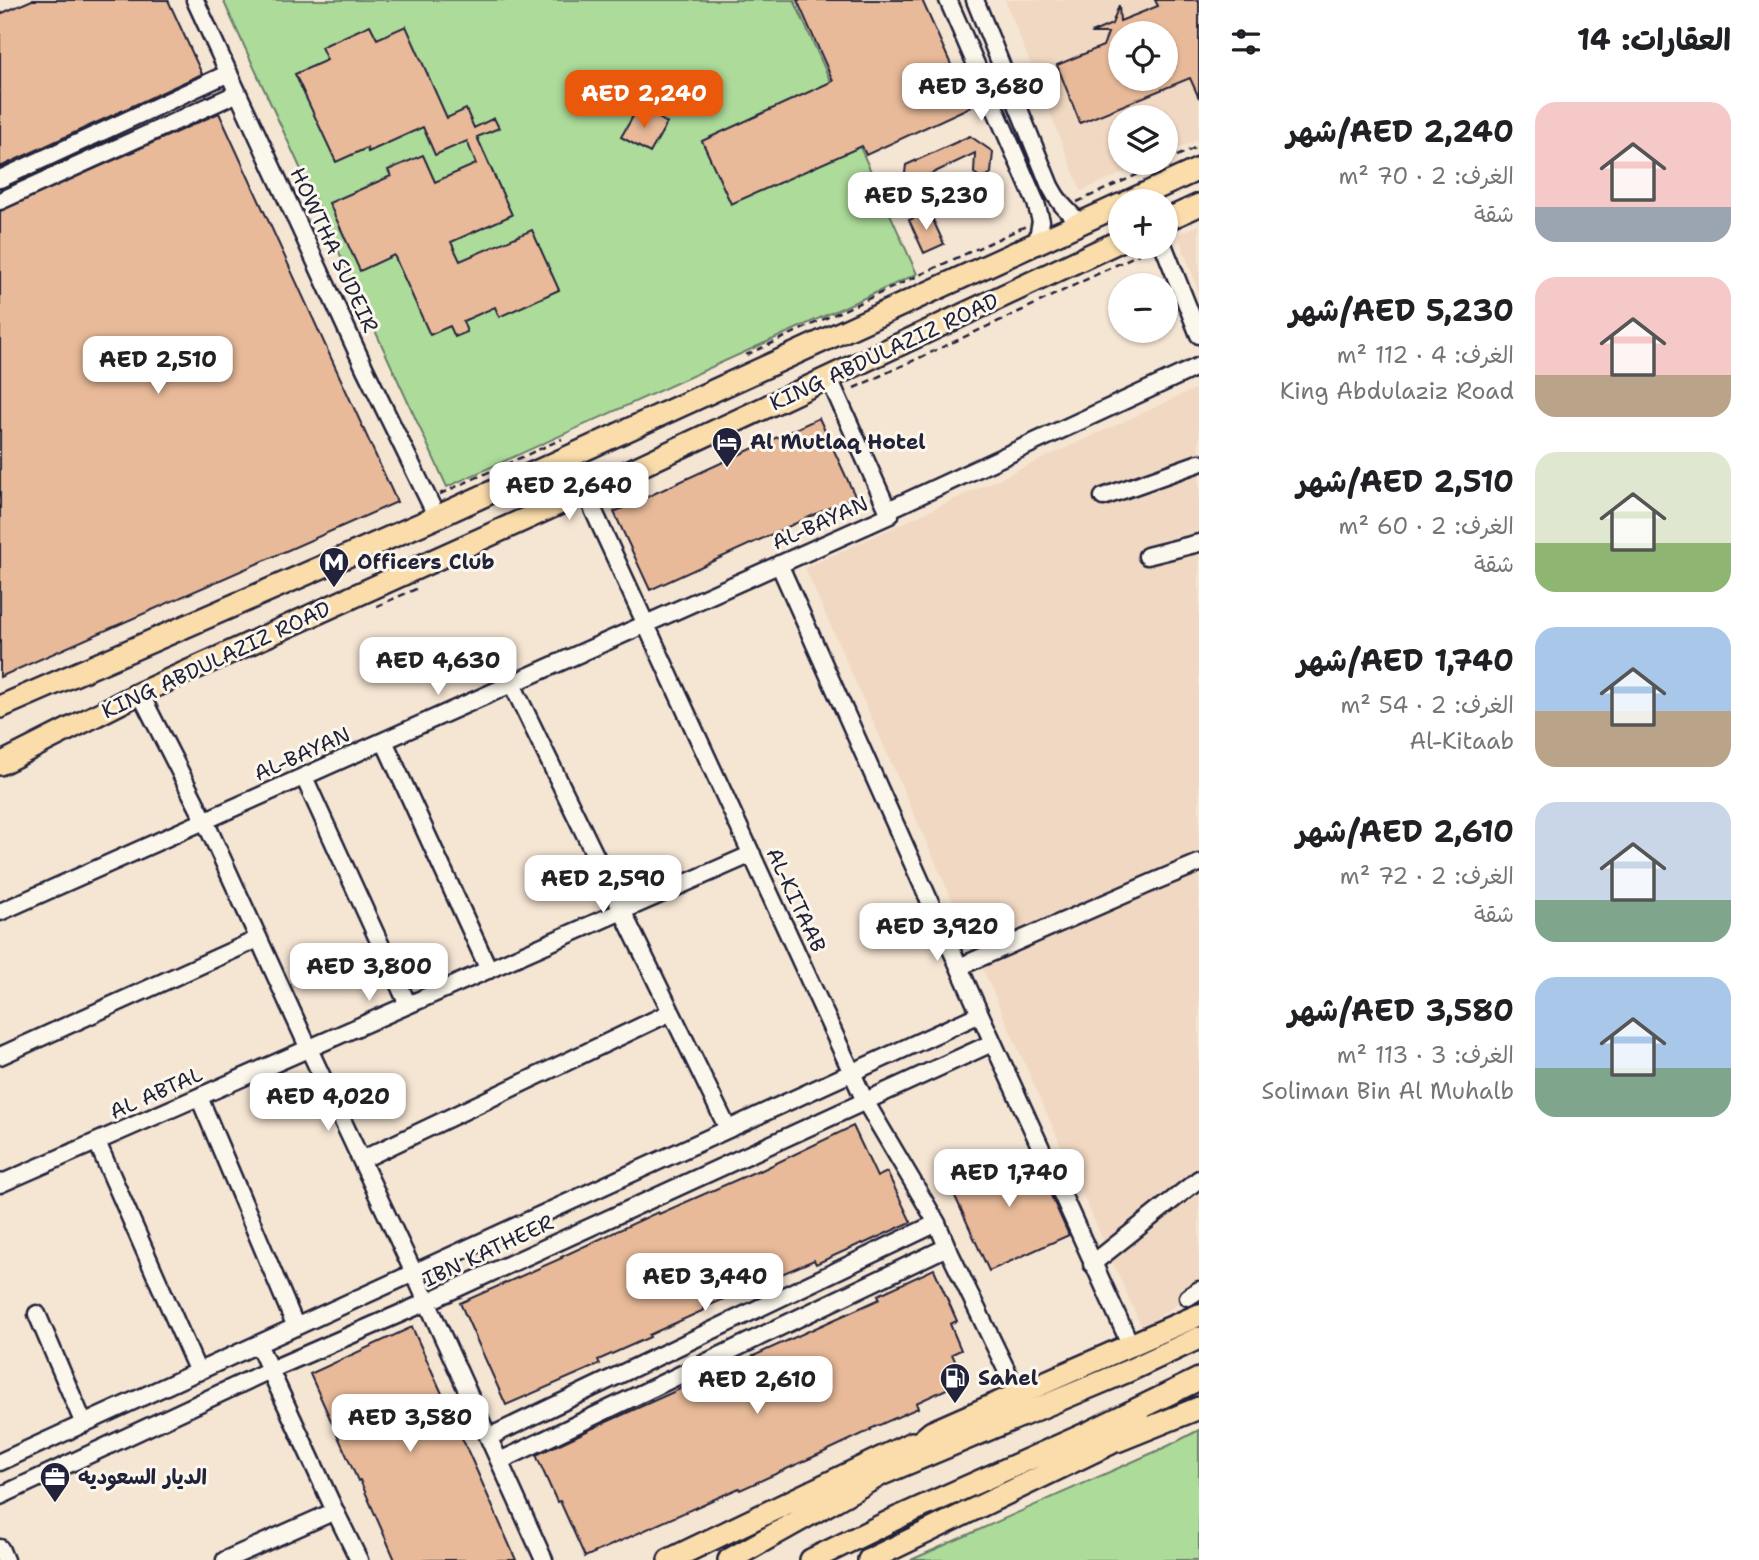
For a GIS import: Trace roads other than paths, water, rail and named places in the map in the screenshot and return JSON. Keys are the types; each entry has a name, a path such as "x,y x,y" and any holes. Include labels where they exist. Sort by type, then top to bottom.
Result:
{"main road":[{"path":"1155,189 1199,169"},
{"path":"1178,215 1199,205"},
{"name":"KING ABDULAZIZ ROAD","path":"0,707 437,506 1037,243 1079,213 1108,207"},
{"name":"KING ABDULAZIZ ROAD","path":"0,764 140,693 585,492 1108,247"},
{"path":"669,1560 932,1432 1131,1346 1195,1301"},
{"path":"729,1560 882,1474 1128,1371 1199,1338"},
{"path":"1076,1369 1128,1371"},
{"path":"811,1560 1199,1379"},
{"path":"1111,1443 1143,1406"},
{"path":"869,1560 1111,1443 1199,1408"},
{"path":"882,1474 932,1432"},
{"path":"899,1517 967,1513"}],"street":[{"name":"HOWTHA SUDEIR","path":"195,0 365,369 437,506"},
{"path":"948,0 1036,203 1041,220 1037,243"},
{"path":"975,0 1050,186 1058,202 1068,213 1079,213"},
{"path":"0,179 229,73"},
{"path":"0,201 238,93"},
{"path":"1169,259 1199,335"},
{"name":"AL-BAYAN","path":"0,912 779,565 1199,366"},
{"path":"829,378 889,512"},
{"path":"1103,496 1199,463"},
{"name":"AL-KITAAB","path":"585,492 865,1101 937,1223 1018,1394"},
{"path":"1147,556 1199,543"},
{"path":"779,565 992,1043 1131,1346"},
{"path":"512,684 728,1129"},
{"path":"140,693 205,821 544,1560"},
{"path":"384,741 489,970"},
{"path":"304,776 408,1005"},
{"name":"AL ABTAL","path":"0,1184 752,854"},
{"path":"959,967 1199,863"},
{"path":"0,1056 258,939"},
{"path":"361,1160 671,1012"},
{"name":"IBN KATHEER","path":"0,1462 980,1014"},
{"name":"IBN KATHEER","path":"0,1496 270,1370 992,1043"},
{"path":"199,1097 296,1327"},
{"path":"97,1142 198,1372"},
{"path":"1092,1264 1199,1179"},
{"path":"489,1437 937,1223"},
{"path":"500,1461 947,1247"},
{"path":"37,1314 84,1424"},
{"path":"258,1344 359,1560"},
{"path":"225,1560 335,1511"},
{"path":"0,1548 5,1560"}],"place":[{"name":"Al Mutlaq Hotel","path":"727,469"},
{"name":"Officers Club","path":"334,589"},
{"name":"Sahel","path":"955,1405"},
{"name":"الديار السعوديه","path":"55,1504"}]}
